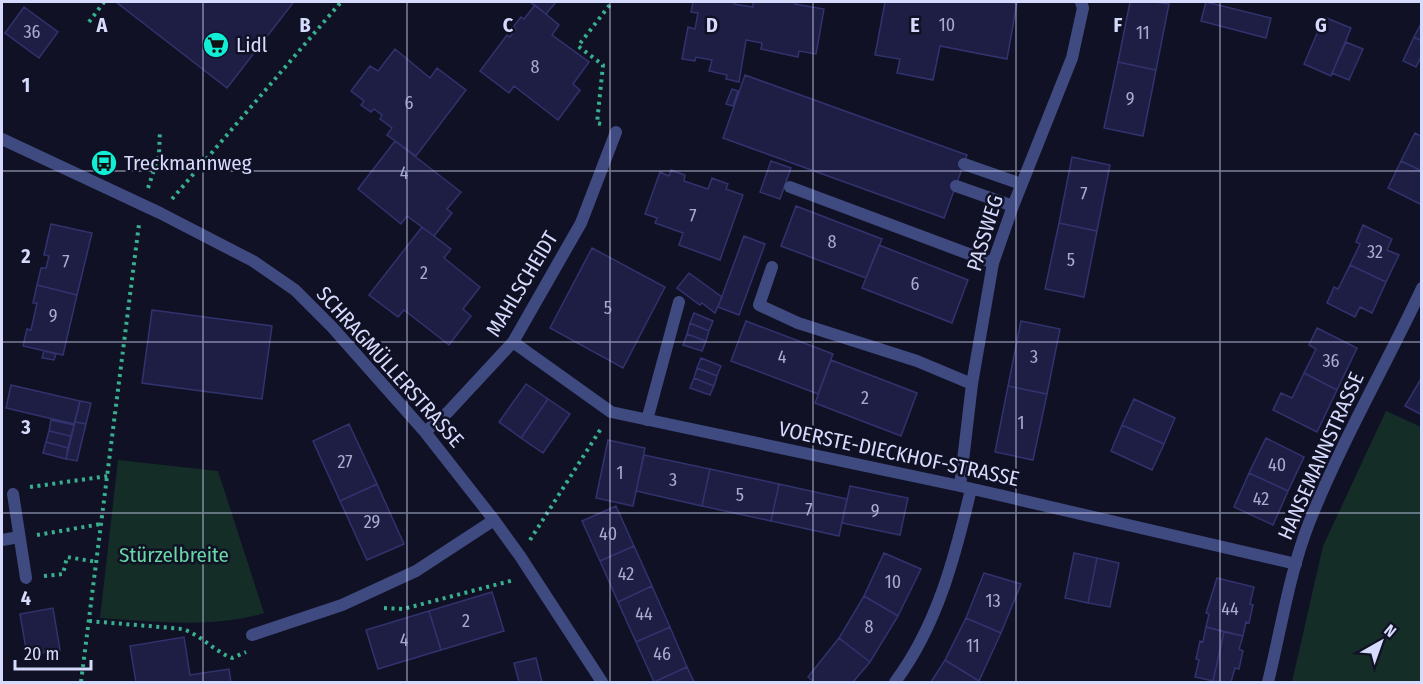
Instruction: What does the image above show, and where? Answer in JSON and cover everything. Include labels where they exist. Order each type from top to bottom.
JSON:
[{"type":"street","name":"PASSWEG","points":[[895,682],[915,653],[941,598],[966,488],[972,384],[993,263],[1021,184],[1072,58],[1083,8],[1081,2]]},
{"type":"street","name":"MAHLSCHEIDT","points":[[425,432],[448,412],[513,342],[581,223],[616,132]]},
{"type":"street","name":"SCHRAGMÜLLERSTRASSE","points":[[2,139],[160,213],[253,261],[295,290],[332,327],[425,432],[495,520],[602,682]]},
{"type":"street","points":[[964,164],[1021,184]]},
{"type":"street","points":[[956,186],[1013,206]]},
{"type":"street","points":[[790,187],[993,263]]},
{"type":"street","points":[[772,267],[759,305],[798,323],[917,361],[972,384]]},
{"type":"street","name":"HANSEMANNSTRASSE","points":[[1268,682],[1296,564],[1309,524],[1353,426],[1422,288]]},
{"type":"street","points":[[647,420],[679,302]]},
{"type":"street","name":"VOERSTE-DIECKHOF-STRASSE","points":[[513,342],[611,412],[966,488],[1296,564]]},
{"type":"street","points":[[13,494],[26,578]]},
{"type":"street","points":[[252,634],[342,605],[416,572],[495,520]]},
{"type":"street","points":[[2,540],[19,537]]},
{"type":"path","points":[[89,22],[104,2]]},
{"type":"path","points":[[160,213],[341,2]]},
{"type":"path","points":[[612,2],[578,46],[603,65],[597,123],[616,132]]},
{"type":"path","points":[[81,682],[142,205],[159,155],[160,130]]},
{"type":"path","points":[[520,556],[611,412]]},
{"type":"path","points":[[13,494],[18,489],[108,476]]},
{"type":"path","points":[[19,537],[101,524]]},
{"type":"path","points":[[26,578],[63,574],[66,557],[97,562]]},
{"type":"path","points":[[383,608],[403,609],[533,575]]},
{"type":"path","points":[[89,621],[183,628],[195,633],[220,653],[232,657],[250,650],[252,634]]},
{"type":"green space","points":[[1386,411],[1421,427],[1421,682],[1292,682],[1323,546]]},
{"type":"green space","name":"Stürzelbreite","points":[[118,460],[218,471],[264,613],[224,621],[203,622],[100,618]]},
{"type":"building","name":"Lidl","points":[[116,2],[290,2],[293,3],[227,88]]},
{"type":"building","points":[[530,2],[556,2],[546,14]]},
{"type":"building","points":[[693,2],[734,2],[734,4],[753,7],[753,2],[795,2],[795,4],[824,9],[816,54],[799,51],[798,57],[761,49],[762,43],[746,40],[739,82],[726,79],[727,75],[709,71],[712,60],[696,57],[695,61],[682,59],[688,27],[695,29],[698,13],[691,12]]},
{"type":"building","points":[[885,2],[1017,3],[1007,59],[940,46],[933,80],[897,73],[900,59],[875,55]]},
{"type":"building","points":[[1130,2],[1169,4],[1156,70],[1118,62]]},
{"type":"building","points":[[1206,2],[1271,18],[1266,38],[1201,21]]},
{"type":"building","points":[[535,5],[559,25],[552,35],[589,62],[573,84],[580,90],[558,120],[514,86],[509,93],[480,71],[507,35],[510,37],[516,29],[513,27],[521,17],[524,19]]},
{"type":"building","points":[[24,7],[58,32],[39,58],[5,33]]},
{"type":"building","points":[[1324,17],[1351,28],[1331,76],[1304,64]]},
{"type":"building","points":[[1422,22],[1422,41],[1414,37]]},
{"type":"building","points":[[1414,37],[1422,41],[1422,55],[1416,67],[1403,61]]},
{"type":"building","points":[[1346,42],[1363,49],[1349,80],[1332,73]]},
{"type":"building","points":[[395,49],[430,78],[437,68],[466,90],[416,156],[387,135],[392,128],[380,119],[382,115],[374,109],[371,112],[361,105],[364,101],[351,91],[370,66],[378,71]]},
{"type":"building","points":[[1118,62],[1156,70],[1143,136],[1104,128]]},
{"type":"building","points":[[745,75],[967,155],[944,218],[723,138]]},
{"type":"building","points":[[732,89],[738,91],[733,106],[726,104]]},
{"type":"building","points":[[1415,133],[1422,137],[1422,171],[1401,161]]},
{"type":"building","points":[[395,141],[461,192],[447,209],[452,213],[434,236],[407,216],[401,224],[358,189]]},
{"type":"building","points":[[1072,157],[1110,165],[1097,231],[1059,223]]},
{"type":"building","points":[[771,161],[791,168],[780,199],[760,192]]},
{"type":"building","points":[[1401,161],[1422,171],[1422,205],[1388,188]]},
{"type":"building","points":[[671,170],[685,175],[684,181],[708,189],[712,178],[728,184],[726,189],[743,195],[720,260],[679,245],[683,233],[655,223],[657,218],[645,214],[660,172],[669,176]]},
{"type":"building","points":[[796,206],[882,239],[866,278],[781,246]]},
{"type":"building","points":[[1059,223],[1097,231],[1084,297],[1045,289]]},
{"type":"building","points":[[51,224],[92,233],[77,295],[37,285],[41,268],[46,268],[49,256],[44,255]]},
{"type":"building","points":[[1363,225],[1392,239],[1387,250],[1399,255],[1386,282],[1350,265],[1360,244],[1356,242]]},
{"type":"building","points":[[422,227],[451,249],[444,258],[480,287],[463,309],[471,316],[449,345],[404,310],[398,317],[369,295]]},
{"type":"building","points":[[744,236],[765,244],[739,315],[718,307]]},
{"type":"building","points":[[879,245],[968,280],[952,323],[862,288]]},
{"type":"building","points":[[592,248],[665,287],[623,368],[550,328]]},
{"type":"building","points":[[1350,265],[1386,282],[1372,313],[1360,307],[1355,317],[1327,303],[1334,287],[1338,289]]},
{"type":"building","points":[[689,273],[722,297],[715,313],[677,288]]},
{"type":"building","points":[[37,285],[77,295],[63,355],[23,346],[27,329],[31,330],[37,303],[33,303]]},
{"type":"building","points":[[152,310],[272,326],[262,399],[142,383]]},
{"type":"building","points":[[694,313],[713,321],[709,331],[690,323]]},
{"type":"building","points":[[746,321],[833,354],[818,394],[731,361]]},
{"type":"building","points":[[1021,321],[1060,329],[1047,394],[1008,386]]},
{"type":"building","points":[[690,323],[709,331],[706,341],[687,334]]},
{"type":"building","points":[[1317,328],[1357,348],[1337,390],[1304,373],[1316,349],[1309,345]]},
{"type":"building","points":[[687,334],[706,341],[702,351],[683,345]]},
{"type":"building","points":[[44,351],[56,354],[54,360],[42,358]]},
{"type":"building","points":[[701,358],[721,366],[717,376],[697,368]]},
{"type":"building","points":[[831,360],[917,393],[901,436],[815,403]]},
{"type":"building","points":[[697,368],[717,376],[714,386],[694,378]]},
{"type":"building","points":[[1304,373],[1337,390],[1317,432],[1273,410],[1281,393],[1292,398]]},
{"type":"building","points":[[1422,377],[1422,415],[1405,406]]},
{"type":"building","points":[[694,378],[714,386],[710,395],[690,388]]},
{"type":"building","points":[[526,384],[548,399],[521,438],[499,422]]},
{"type":"building","points":[[11,385],[80,401],[74,424],[6,408]]},
{"type":"building","points":[[1008,386],[1047,394],[1033,460],[995,452]]},
{"type":"building","points":[[548,399],[570,414],[543,453],[521,438]]},
{"type":"building","points":[[1134,399],[1175,418],[1164,444],[1122,425]]},
{"type":"building","points":[[80,401],[91,403],[86,424],[75,422]]},
{"type":"building","points":[[51,420],[74,425],[71,436],[49,431]]},
{"type":"building","points":[[75,422],[86,424],[77,461],[66,459]]},
{"type":"building","points":[[349,424],[377,484],[340,501],[313,441]]},
{"type":"building","points":[[1122,425],[1164,444],[1152,470],[1111,451]]},
{"type":"building","points":[[49,431],[71,436],[68,448],[46,442]]},
{"type":"building","points":[[1266,438],[1304,457],[1288,491],[1249,473]]},
{"type":"building","points":[[608,440],[645,448],[633,506],[596,498]]},
{"type":"building","points":[[46,442],[68,448],[66,459],[43,453]]},
{"type":"building","points":[[644,455],[710,469],[702,506],[636,491]]},
{"type":"building","points":[[710,469],[779,484],[771,521],[702,506]]},
{"type":"building","points":[[1249,473],[1288,491],[1273,525],[1234,507]]},
{"type":"building","points":[[377,484],[404,544],[367,560],[340,501]]},
{"type":"building","points":[[779,484],[847,499],[839,536],[771,521]]},
{"type":"building","points":[[850,486],[908,498],[900,535],[842,523]]},
{"type":"building","points":[[616,506],[634,546],[600,561],[582,521]]},
{"type":"building","points":[[634,546],[652,586],[618,602],[600,561]]},
{"type":"building","points":[[884,553],[921,569],[898,616],[864,596]]},
{"type":"building","points":[[1074,553],[1097,558],[1088,603],[1065,598]]},
{"type":"building","points":[[1097,558],[1119,563],[1110,607],[1088,603]]},
{"type":"building","points":[[984,573],[1021,584],[1001,633],[966,618]]},
{"type":"building","points":[[1217,578],[1254,587],[1249,623],[1246,622],[1243,636],[1206,627],[1209,614],[1206,613]]},
{"type":"building","points":[[652,586],[670,627],[636,642],[618,602]]},
{"type":"building","points":[[492,592],[504,631],[441,650],[429,611]]},
{"type":"building","points":[[864,596],[898,616],[870,662],[839,638]]},
{"type":"building","points":[[53,608],[60,650],[27,655],[20,614]]},
{"type":"building","points":[[429,611],[441,650],[378,669],[366,630]]},
{"type":"building","points":[[966,618],[1001,633],[979,681],[945,660]]},
{"type":"building","points":[[670,627],[687,667],[654,682],[636,642]]},
{"type":"building","points":[[1206,627],[1224,632],[1213,681],[1195,677],[1199,660],[1196,659]]},
{"type":"building","points":[[1224,632],[1243,636],[1239,649],[1243,651],[1239,669],[1235,668],[1231,682],[1213,681]]},
{"type":"building","points":[[184,637],[190,675],[229,669],[231,682],[136,682],[130,646]]},
{"type":"building","points":[[839,638],[870,662],[853,682],[814,682],[808,677]]},
{"type":"building","points":[[536,658],[542,682],[519,682],[514,663]]},
{"type":"building","points":[[945,660],[979,681],[931,682]]},
{"type":"building","points":[[687,667],[694,682],[654,682]]},
{"type":"place","name":"Lidl","points":[[216,45]]},
{"type":"place","name":"Treckmannweg","points":[[104,163]]}]
